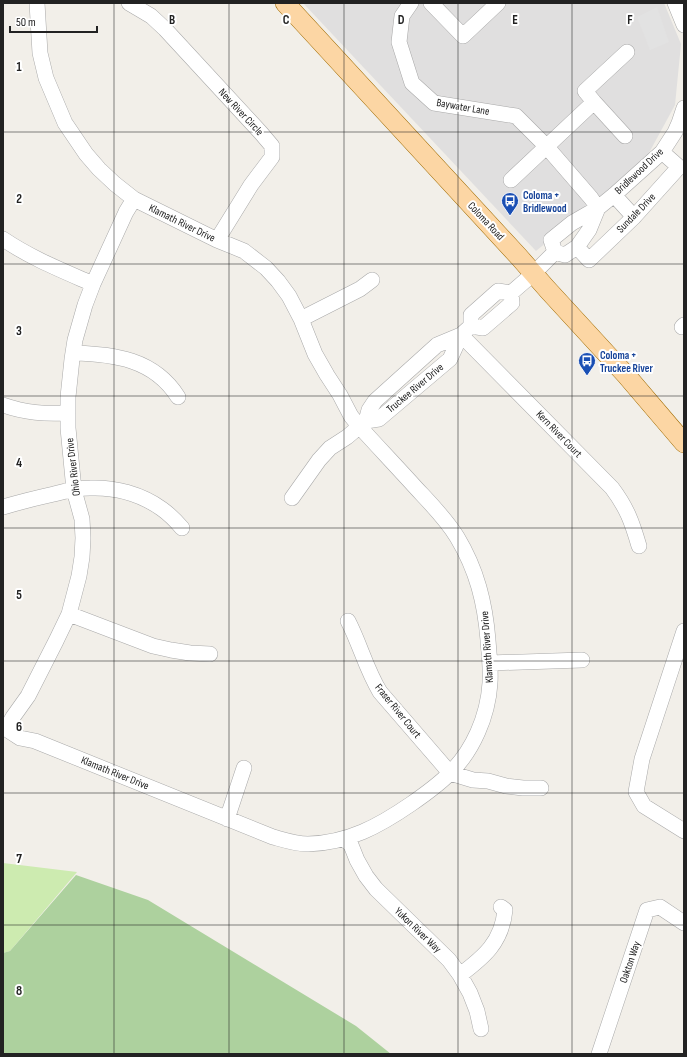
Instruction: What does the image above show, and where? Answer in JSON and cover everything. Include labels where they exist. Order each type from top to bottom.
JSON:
[{"type":"main road","name":"Coloma Road","points":[[285,3],[626,375],[684,443]]},
{"type":"street","name":"Klamath River Drive","points":[[5,728],[20,738],[35,741],[273,837],[290,842],[307,844],[325,843],[360,834],[392,818],[436,786],[450,773],[463,757],[473,741],[483,718],[488,701],[490,682],[490,663],[486,619],[482,597],[476,576],[464,549],[444,518],[363,424],[351,416],[315,354],[289,296],[266,268],[244,251],[134,199],[114,184],[86,154],[65,123],[46,78],[40,53],[37,3]]},
{"type":"street","name":"New River Circle","points":[[129,3],[151,16],[165,29],[272,146],[272,158],[251,185],[218,240]]},
{"type":"street","name":"Baywater Lane","points":[[412,3],[402,16],[399,42],[412,83],[434,104],[516,116],[546,146],[598,208]]},
{"type":"street","points":[[431,3],[462,36],[498,3]]},
{"type":"street","points":[[675,3],[684,25]]},
{"type":"street","points":[[625,136],[585,91],[627,52]]},
{"type":"street","points":[[511,180],[594,102]]},
{"type":"street","name":"Bridlewood Drive","points":[[555,252],[551,240],[572,223],[598,208],[614,195],[680,134],[679,123],[684,108]]},
{"type":"street","name":"Sundale Drive","points":[[577,247],[589,260],[634,217],[678,167],[662,152]]},
{"type":"street","points":[[614,195],[634,217]]},
{"type":"street","name":"Ohio River Drive","points":[[5,728],[28,696],[69,614],[79,576],[82,551],[82,519],[74,490],[69,446],[68,413],[68,397],[73,353],[75,340],[85,305],[93,284],[126,212],[134,199]]},
{"type":"street","name":"Bridlewood Drive","points":[[577,247],[589,230],[598,208]]},
{"type":"street","points":[[3,239],[39,261],[93,284]]},
{"type":"street","points":[[466,331],[483,328],[512,303],[510,293],[533,274],[555,252],[565,255],[577,247]]},
{"type":"street","points":[[300,319],[360,289],[372,280]]},
{"type":"street","name":"Truckee River Drive","points":[[292,498],[319,460],[330,448],[363,424],[379,419],[450,359],[466,331]]},
{"type":"street","name":"Kern River Court","points":[[466,331],[612,488],[627,510],[634,527],[639,546]]},
{"type":"street","points":[[73,353],[91,353],[110,356],[145,366],[164,379],[178,397]]},
{"type":"street","points":[[3,405],[30,412],[47,414],[68,413]]},
{"type":"street","points":[[3,507],[21,501],[74,490],[108,488],[137,495],[161,508],[182,528]]},
{"type":"street","points":[[69,614],[153,646],[190,653],[210,654]]},
{"type":"street","name":"Fraser River Court","points":[[348,621],[372,678],[380,692],[450,773]]},
{"type":"street","points":[[684,631],[642,759],[636,792],[644,806],[684,831]]},
{"type":"street","points":[[490,663],[582,660]]},
{"type":"street","points":[[227,819],[244,768]]},
{"type":"street","points":[[450,773],[473,780],[488,781],[506,786],[541,788]]},
{"type":"street","name":"Yukon River Way","points":[[344,839],[351,845],[366,876],[376,889],[449,960],[460,975],[477,1010],[481,1029]]},
{"type":"street","points":[[460,975],[483,957],[495,942],[504,919],[505,910],[501,907]]},
{"type":"street","name":"Oakton Way","points":[[599,1054],[647,910],[660,907],[684,922]]},
{"type":"shaded area","points":[[303,3],[664,3],[681,44],[675,105],[644,162],[536,251]]},
{"type":"shaded area","points":[[657,7],[669,42],[650,50],[637,17]]},
{"type":"green space","points":[[3,863],[77,872],[10,951],[3,953]]},
{"type":"green space","points":[[76,875],[148,900],[356,1026],[391,1054],[3,1054],[3,953],[10,951]]},
{"type":"place","name":"Coloma + Bridlewood","points":[[510,216]]},
{"type":"place","name":"Coloma + Truckee River","points":[[587,376]]}]
